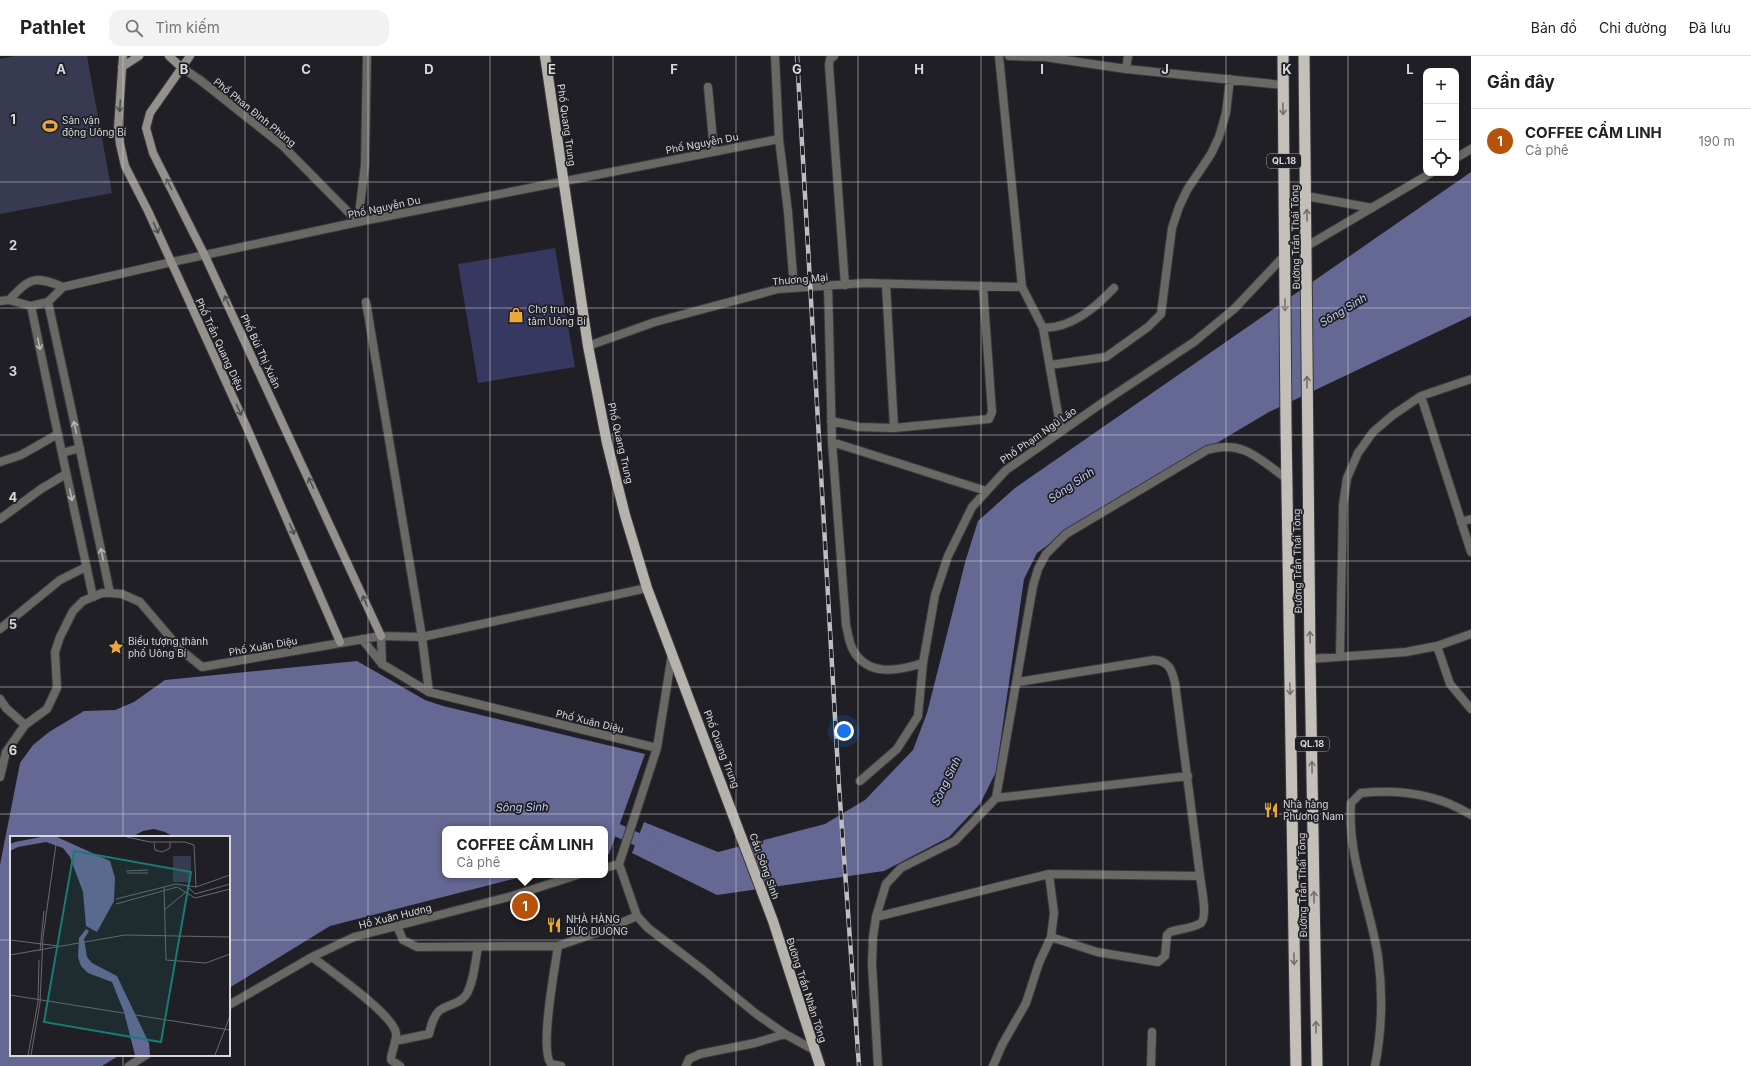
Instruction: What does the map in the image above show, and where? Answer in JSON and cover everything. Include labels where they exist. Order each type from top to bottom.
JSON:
[{"type":"highway","name":"Đường Trần Thái Tông","points":[[1283,56],[1286,426],[1296,1066]]},
{"type":"highway","name":"Đường Trần Thái Tông","points":[[1304,56],[1310,658],[1317,1066]]},
{"type":"main road","name":"Phố Trần Quang Diệu","points":[[123,56],[118,128],[125,166],[172,262],[247,428],[340,642]]},
{"type":"main road","points":[[122,67],[139,56]]},
{"type":"main road","name":"Phố Phan Đình Phùng","points":[[169,56],[181,67]]},
{"type":"main road","name":"Phố Bùi Thị Xuân","points":[[190,56],[150,113],[146,128],[153,153],[205,256],[381,636]]},
{"type":"main road","name":"Phố Quang Trung","points":[[545,56],[588,346],[607,443],[625,515],[647,588],[735,819]]},
{"type":"main road","name":"Cầu Sông Sinh","points":[[735,819],[773,921]]},
{"type":"main road","name":"Đường Trần Nhân Tông","points":[[773,921],[820,1066]]},
{"type":"street","points":[[358,222],[365,164],[368,56]]},
{"type":"street","points":[[775,56],[779,139],[788,212],[794,288]]},
{"type":"street","points":[[834,56],[830,59],[829,65],[845,285]]},
{"type":"street","points":[[999,56],[1022,287],[1043,328],[1061,431]]},
{"type":"street","points":[[1009,56],[1045,57],[1126,69],[1283,85]]},
{"type":"street","points":[[1126,69],[1128,56]]},
{"type":"street","name":"Phố Phan Đình Phùng","points":[[181,67],[200,80],[282,145],[358,222]]},
{"type":"street","points":[[1050,365],[1106,357],[1148,327],[1161,314],[1172,228],[1178,207],[1187,190],[1211,154],[1219,138],[1226,113],[1230,79]]},
{"type":"street","points":[[708,87],[714,151]]},
{"type":"street","name":"Phố Nguyễn Du","points":[[63,287],[358,222],[779,139]]},
{"type":"street","points":[[1459,156],[1471,149]]},
{"type":"street","points":[[1307,250],[1372,208],[1426,176]]},
{"type":"street","points":[[1306,196],[1372,208]]},
{"type":"street","name":"Phố Phạm Ngũ Lão","points":[[860,782],[897,749],[918,716],[923,663],[935,595],[948,556],[972,507],[1006,470],[1061,431],[1194,342],[1234,309],[1285,255]]},
{"type":"street","points":[[0,301],[9,300],[31,306],[48,302],[63,287],[44,280],[25,283],[9,300]]},
{"type":"street","points":[[886,284],[894,428]]},
{"type":"street","name":"Thương Mại","points":[[588,346],[655,322],[778,289],[886,284],[1022,287]]},
{"type":"street","points":[[828,286],[832,442],[846,626],[852,649],[864,664],[882,671],[900,670],[923,663]]},
{"type":"street","points":[[832,421],[859,427],[894,428],[986,420],[991,416],[984,287]]},
{"type":"street","points":[[1043,328],[1055,328],[1066,325],[1102,300],[1114,288]]},
{"type":"street","points":[[0,777],[6,752],[25,725],[47,709],[57,688],[55,652],[60,637],[73,611],[83,601],[102,593],[110,592],[48,302]]},
{"type":"street","points":[[366,302],[422,638],[429,692]]},
{"type":"street","points":[[31,306],[93,597]]},
{"type":"street","points":[[1340,656],[1342,505],[1347,478],[1358,453],[1374,432],[1393,415],[1421,396],[1471,380]]},
{"type":"street","points":[[1421,396],[1471,552]]},
{"type":"street","points":[[0,462],[21,455],[58,434]]},
{"type":"street","points":[[832,442],[986,491]]},
{"type":"street","points":[[878,1066],[872,964],[873,937],[876,916],[886,884],[901,868],[955,841],[996,798],[1018,682],[1033,586],[1038,570],[1046,554],[1066,534],[1207,450],[1220,446],[1232,446],[1244,449],[1287,479]]},
{"type":"street","points":[[62,454],[80,448]]},
{"type":"street","points":[[0,519],[41,489],[66,474]]},
{"type":"street","points":[[1461,522],[1471,519]]},
{"type":"street","points":[[0,629],[60,580],[86,567]]},
{"type":"street","points":[[362,639],[381,636],[422,638],[647,588]]},
{"type":"street","name":"Phố Xuân Diệu","points":[[110,592],[122,594],[140,602],[181,650],[202,667],[362,639],[382,664],[429,692],[657,748]]},
{"type":"street","points":[[1310,658],[1406,652],[1437,646],[1471,634]]},
{"type":"street","name":"Phố Bùi Thị Xuân","points":[[381,636],[382,664]]},
{"type":"street","points":[[1437,646],[1450,684],[1471,709]]},
{"type":"street","points":[[672,651],[657,748],[620,864],[637,916],[754,1014],[785,1034],[814,1050],[816,1066]]},
{"type":"street","points":[[1018,682],[1154,660],[1163,661],[1169,665],[1175,683],[1188,776],[1205,914],[1200,924],[1170,932],[1167,935],[1164,956],[1158,962],[1097,952],[1051,937]]},
{"type":"street","points":[[0,699],[6,708],[25,725]]},
{"type":"street","points":[[996,798],[1188,776]]},
{"type":"street","points":[[1375,1066],[1380,1039],[1381,987],[1378,956],[1351,832],[1351,803],[1361,793],[1385,791],[1417,794],[1439,801],[1471,815]]},
{"type":"street","points":[[608,867],[620,864]]},
{"type":"street","points":[[876,916],[1049,874],[1200,876]]},
{"type":"street","points":[[993,1066],[1002,1045],[1026,1003],[1039,962],[1051,937],[1054,913],[1049,874]]},
{"type":"street","name":"Hồ Xuân Hương","points":[[230,1004],[312,957],[354,937],[512,896],[568,878]]},
{"type":"street","points":[[397,926],[403,940],[417,947],[558,946],[607,929],[637,916]]},
{"type":"street","points":[[558,946],[548,1017],[547,1052],[551,1064],[562,1066]]},
{"type":"street","points":[[395,1041],[429,1034],[433,1020],[440,1011],[457,1004],[466,995],[472,978],[478,947]]},
{"type":"street","points":[[312,957],[368,1000],[392,1026],[396,1032],[395,1041],[391,1052],[391,1060],[400,1066]]},
{"type":"street","points":[[1150,1066],[1152,1032]]},
{"type":"street","points":[[686,1066],[689,1059],[700,1054],[755,1043],[785,1034]]},
{"type":"street","points":[[129,1066],[144,1056]]},
{"type":"shaded area","name":"Sân vận động Uông Bí","points":[[15,56],[87,56],[112,193],[0,214],[0,59]]},
{"type":"water","points":[[1471,172],[1471,316],[1269,412],[1060,536],[1037,553],[1024,579],[996,772],[980,804],[949,837],[884,871],[717,895],[632,853],[644,822],[718,852],[825,824],[865,800],[913,750],[927,713],[966,559],[978,521],[1015,488]]},
{"type":"water","points":[[357,661],[425,700],[443,706],[645,754],[609,854],[608,826],[442,826],[442,878],[517,878],[330,926],[230,987],[230,836],[172,836],[154,829],[143,831],[134,836],[10,836],[10,1056],[118,1056],[102,1066],[0,1066],[0,865],[20,763],[33,745],[49,732],[84,711],[115,710],[134,702],[165,680]]},
{"type":"building","name":"Chợ trung tâm Uông Bí","points":[[555,248],[575,367],[478,383],[458,264]]},
{"type":"waterway","name":"Sông Sinh","points":[[617,830],[654,847]]},
{"type":"railway","points":[[797,56],[839,787],[859,1066]]},
{"type":"place","name":"Sân vận động Uông Bí","points":[[50,126]]},
{"type":"place","name":"Chợ trung tâm Uông Bí","points":[[516,315]]},
{"type":"place","name":"Biểu tượng thành phố Uông Bí","points":[[116,647]]},
{"type":"place","name":"Nhà hàng Phương Nam","points":[[1271,810]]},
{"type":"place","name":"COFFEE CẨM LINH","points":[[525,906]]},
{"type":"place","name":"NHÀ HÀNG ĐỨC DUONG","points":[[554,925]]}]
